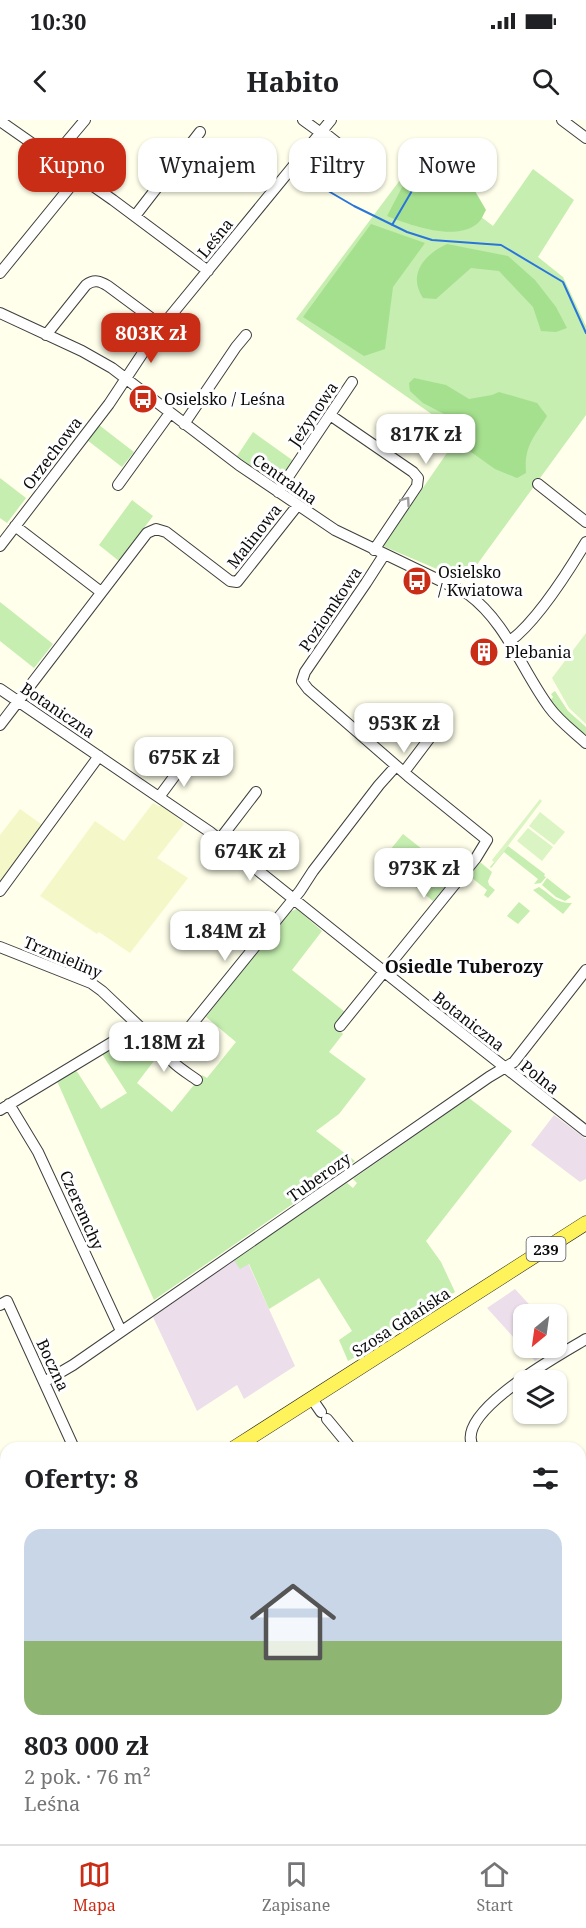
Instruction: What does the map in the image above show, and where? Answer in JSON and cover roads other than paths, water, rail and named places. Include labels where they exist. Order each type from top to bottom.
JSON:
[{"type":"main road","name":"Szosa Gdańska","points":[[244,1442],[586,1223]]},
{"type":"street","points":[[70,138],[86,120]]},
{"type":"street","points":[[303,120],[330,138]]},
{"type":"street","name":"Leśna","points":[[125,377],[162,326],[332,120]]},
{"type":"street","points":[[562,120],[586,138]]},
{"type":"street","points":[[2,126],[21,138]]},
{"type":"street","points":[[135,216],[200,132]]},
{"type":"street","points":[[0,273],[66,192]]},
{"type":"street","points":[[101,192],[208,271]]},
{"type":"street","points":[[46,334],[86,285],[93,281],[102,282],[162,326]]},
{"type":"street","name":"Centralna","points":[[0,313],[104,362],[184,424],[297,506],[345,537],[468,594],[492,616],[510,640],[547,705],[557,717],[586,742]]},
{"type":"street","points":[[184,424],[246,335]]},
{"type":"street","name":"Orzechowa","points":[[0,546],[109,404],[125,377]]},
{"type":"street","name":"Jeżynowa","points":[[278,492],[352,382]]},
{"type":"street","points":[[118,485],[170,413]]},
{"type":"street","points":[[330,415],[413,472],[418,478],[417,486],[379,552]]},
{"type":"street","points":[[538,484],[586,522]]},
{"type":"street","name":"Malinowa","points":[[0,725],[144,536],[152,530],[165,532],[230,581],[237,582],[297,506]]},
{"type":"street","points":[[15,526],[101,592]]},
{"type":"street","points":[[510,640],[520,633],[546,601],[586,542]]},
{"type":"street","name":"Poziomkowa","points":[[379,552],[366,584],[305,672],[302,681],[400,769]]},
{"type":"street","name":"Botaniczna","points":[[0,689],[220,839],[505,1068]]},
{"type":"street","points":[[169,1045],[180,1040],[203,1012],[379,785],[400,769],[447,719]]},
{"type":"street","points":[[0,891],[99,756]]},
{"type":"street","points":[[159,797],[185,762]]},
{"type":"street","points":[[340,1026],[476,858],[487,840],[400,769]]},
{"type":"street","points":[[220,839],[256,792]]},
{"type":"street","name":"Trzmieliny","points":[[0,947],[91,982],[158,1044],[169,1045],[166,1052],[170,1059],[196,1080]]},
{"type":"street","name":"Tuberozy","points":[[44,1382],[73,1365],[514,1062],[586,970]]},
{"type":"street","points":[[4,1107],[139,1026]]},
{"type":"street","name":"Polna","points":[[505,1068],[586,1131]]},
{"type":"street","name":"Czeremchy","points":[[4,1107],[38,1152],[121,1331]]},
{"type":"street","name":"Boczna","points":[[0,1305],[7,1301],[71,1442]]},
{"type":"street","points":[[472,1442],[471,1430],[478,1417],[521,1378],[586,1339]]},
{"type":"street","points":[[312,1399],[346,1442]]},
{"type":"waterway","points":[[330,192],[407,232],[432,240],[501,245],[563,282],[586,333]]},
{"type":"waterway","points":[[392,225],[411,192]]},
{"type":"place","name":"Osielsko / Leśna","points":[[143,399]]},
{"type":"place","name":"Osielsko / Kwiatowa","points":[[417,581]]},
{"type":"place","name":"Plebania","points":[[484,652]]},
{"type":"district","name":"Osiedle Tuberozy","points":[[464,966]]}]
